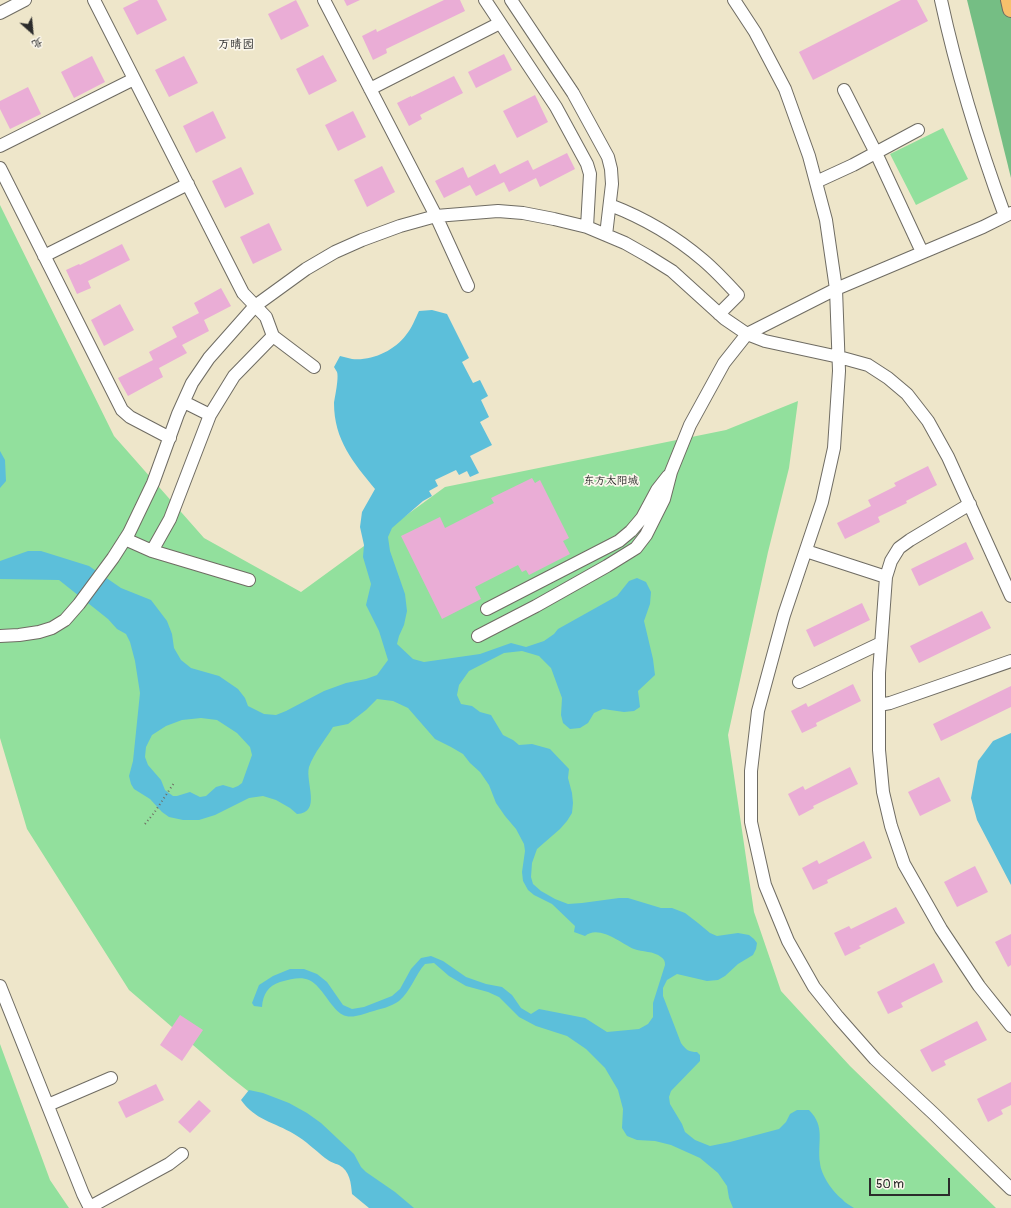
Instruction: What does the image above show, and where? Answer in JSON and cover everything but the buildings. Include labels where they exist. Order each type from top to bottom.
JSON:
[{"type":"main road","points":[[1009,0],[1011,9]]},
{"type":"street","points":[[0,13],[25,0]]},
{"type":"street","points":[[94,0],[243,293],[266,317],[273,336],[314,367]]},
{"type":"street","points":[[324,0],[436,216],[468,286]]},
{"type":"street","points":[[485,0],[556,107],[587,164],[590,174],[587,227]]},
{"type":"street","points":[[511,0],[573,93],[608,158],[611,169],[612,184],[606,235]]},
{"type":"street","points":[[734,0],[755,32],[785,89],[809,156],[826,220],[836,289],[839,357],[834,448],[822,502],[784,615],[758,711],[751,771],[751,822],[765,885],[788,941],[814,987],[875,1059],[1011,1189]]},
{"type":"street","points":[[478,636],[536,606],[636,548],[646,535],[664,499],[671,472],[690,425],[724,363],[746,334],[836,289],[1008,215],[970,115],[949,41],[940,0]]},
{"type":"street","points":[[370,89],[500,23]]},
{"type":"street","points":[[0,146],[134,79]]},
{"type":"street","points":[[844,90],[876,153],[922,252]]},
{"type":"street","points":[[816,182],[876,153],[918,130]]},
{"type":"street","points":[[0,168],[122,410],[130,417],[170,438]]},
{"type":"street","points":[[44,256],[188,184]]},
{"type":"street","points":[[610,205],[626,211],[654,226],[678,241],[703,260],[738,295],[719,314]]},
{"type":"street","points":[[0,636],[39,632],[52,628],[65,620],[80,604],[125,539],[153,483],[192,384],[209,358],[254,306],[306,269],[336,252],[362,240],[400,226],[436,216],[498,211],[523,213],[554,219],[587,227],[606,235],[637,250],[672,271],[719,314],[746,334],[765,341],[839,357],[868,365],[888,378],[907,394],[928,421],[935,433],[970,504],[1011,596]]},
{"type":"street","points":[[152,551],[170,520],[210,415],[234,376],[273,336]]},
{"type":"street","points":[[184,402],[210,415]]},
{"type":"street","points":[[487,609],[619,541],[631,531],[642,518],[657,490],[671,472]]},
{"type":"street","points":[[970,504],[910,540],[899,548],[891,561],[886,576],[879,673],[879,750],[883,792],[891,826],[904,864],[941,929],[979,986],[1011,1026]]},
{"type":"street","points":[[125,539],[152,551],[249,580]]},
{"type":"street","points":[[806,551],[886,576]]},
{"type":"street","points":[[799,682],[881,644]]},
{"type":"street","points":[[879,705],[890,703],[1011,661]]},
{"type":"street","points":[[0,986],[83,1194],[90,1208],[169,1164],[182,1154]]},
{"type":"street","points":[[48,1105],[111,1078]]},
{"type":"path","points":[[145,824],[174,783]]},
{"type":"green space","points":[[967,0],[1011,0],[1011,178]]},
{"type":"green space","points":[[943,128],[968,179],[916,205],[890,154]]},
{"type":"green space","points":[[0,205],[114,436],[204,538],[301,592],[445,487],[726,430],[798,401],[789,468],[768,552],[728,735],[754,912],[781,991],[850,1066],[996,1208],[396,1208],[229,1076],[129,990],[27,829],[0,738]]},
{"type":"green space","points":[[0,1044],[50,1180],[69,1208],[0,1208]]},
{"type":"water","points":[[432,310],[447,314],[469,358],[462,362],[473,383],[480,380],[488,396],[481,400],[489,417],[480,422],[492,445],[470,456],[479,473],[470,477],[467,471],[459,475],[456,470],[435,480],[438,486],[429,491],[432,496],[423,501],[392,528],[388,537],[390,551],[405,594],[407,611],[397,644],[413,659],[424,662],[480,654],[511,643],[526,647],[544,641],[558,629],[617,596],[629,581],[637,578],[646,582],[651,592],[650,604],[644,621],[653,659],[655,675],[638,691],[640,707],[634,711],[624,712],[603,709],[594,713],[588,723],[580,728],[570,729],[563,723],[561,715],[562,698],[551,668],[539,656],[522,651],[504,653],[469,671],[459,685],[457,695],[461,704],[472,706],[480,712],[491,715],[503,735],[519,745],[532,744],[550,749],[569,769],[568,778],[573,803],[572,813],[560,829],[537,849],[532,863],[531,877],[533,884],[541,891],[568,904],[628,898],[661,908],[672,908],[685,913],[710,933],[717,936],[738,933],[749,935],[757,943],[753,955],[738,964],[725,976],[718,980],[707,981],[677,974],[667,980],[663,988],[663,996],[681,1043],[688,1050],[697,1052],[700,1055],[700,1061],[671,1091],[669,1097],[670,1104],[685,1132],[695,1140],[710,1146],[779,1129],[786,1122],[790,1114],[797,1110],[809,1110],[814,1116],[819,1129],[819,1155],[822,1173],[834,1192],[854,1208],[733,1208],[729,1198],[727,1186],[718,1173],[700,1158],[671,1145],[655,1141],[637,1140],[627,1136],[622,1128],[623,1109],[618,1090],[605,1068],[586,1049],[567,1036],[536,1026],[519,1017],[499,997],[488,992],[466,986],[449,976],[434,963],[425,964],[418,973],[407,993],[399,1001],[389,1006],[358,1016],[342,1015],[316,985],[311,981],[299,978],[290,979],[272,986],[265,994],[262,1007],[254,1006],[252,1003],[259,985],[273,976],[290,969],[304,969],[317,974],[327,982],[343,1005],[352,1009],[364,1007],[392,996],[400,989],[411,969],[421,958],[431,956],[443,961],[466,977],[486,984],[502,987],[512,995],[521,1008],[531,1014],[539,1009],[585,1018],[607,1032],[639,1029],[648,1024],[653,1017],[653,1003],[665,961],[658,955],[634,949],[610,936],[597,932],[585,936],[574,932],[575,926],[552,904],[534,895],[528,890],[523,881],[522,872],[525,851],[524,844],[516,829],[496,803],[489,785],[480,772],[463,754],[435,739],[408,708],[393,701],[377,699],[348,724],[333,727],[309,767],[308,773],[311,803],[305,812],[297,814],[276,800],[263,796],[249,798],[215,815],[199,820],[183,820],[169,817],[150,799],[134,789],[129,776],[133,761],[140,693],[135,661],[130,642],[126,634],[117,629],[108,619],[59,580],[0,579],[0,561],[28,551],[41,551],[89,566],[121,588],[151,600],[167,621],[172,634],[174,648],[181,660],[191,668],[219,676],[238,689],[245,698],[248,706],[264,714],[276,715],[324,691],[346,683],[377,675],[388,660],[379,631],[366,605],[371,584],[363,557],[364,545],[360,527],[362,512],[375,489],[352,460],[337,428],[334,403],[337,372],[334,367],[340,356],[360,359],[375,357],[389,350],[401,341],[408,332],[419,311]],"holes":[[[201,718],[217,720],[237,733],[250,747],[252,755],[242,783],[233,788],[223,785],[216,787],[206,796],[200,797],[190,792],[173,796],[165,790],[161,780],[148,765],[145,757],[146,747],[152,735],[166,726],[182,720]]]},
{"type":"water","points":[[0,451],[5,460],[6,481],[0,488]]},
{"type":"water","points":[[1011,733],[1011,885],[977,820],[971,798],[978,761],[993,741]]},
{"type":"water","points":[[249,1090],[263,1093],[289,1103],[321,1123],[354,1154],[361,1167],[366,1172],[395,1192],[414,1208],[369,1208],[352,1194],[348,1174],[343,1168],[327,1159],[287,1130],[265,1120],[246,1107],[241,1100]]},
{"type":"district","name":"万晴园","points":[[236,45]]},
{"type":"district","name":"东方太阳城","points":[[611,481]]}]
